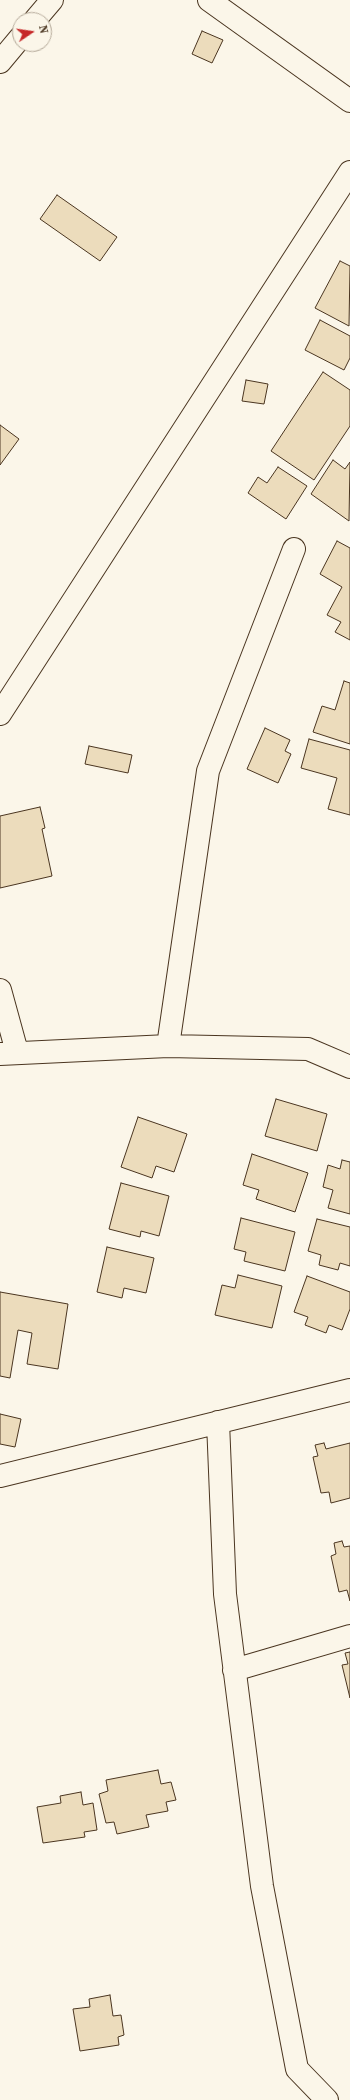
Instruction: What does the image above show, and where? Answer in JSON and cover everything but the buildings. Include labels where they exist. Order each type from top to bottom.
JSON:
[{"type":"street","points":[[42,12],[52,0]]},
{"type":"street","points":[[210,0],[350,101]]},
{"type":"street","points":[[0,62],[12,48]]},
{"type":"street","points":[[0,714],[350,172]]},
{"type":"street","points":[[168,1046],[208,771],[294,549]]},
{"type":"street","points":[[0,990],[8,1053],[168,1046],[308,1049],[350,1066]]},
{"type":"street","points":[[0,1476],[350,1390]]},
{"type":"street","points":[[218,1422],[225,1594],[262,1886],[297,2069],[327,2100]]},
{"type":"street","points":[[234,1670],[350,1636]]}]
